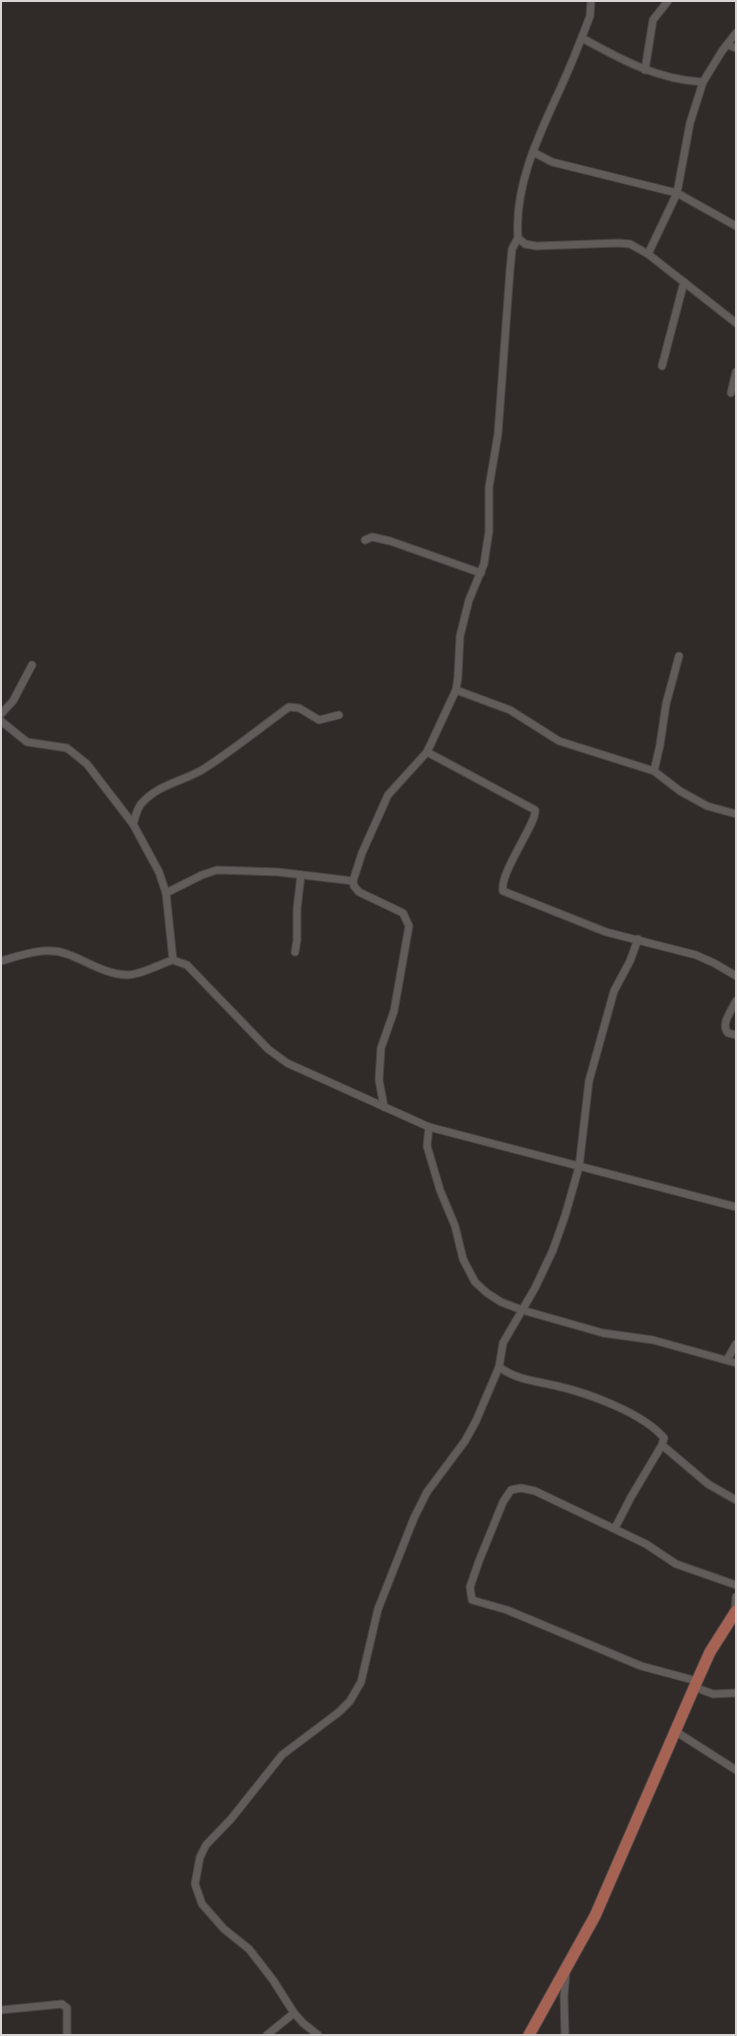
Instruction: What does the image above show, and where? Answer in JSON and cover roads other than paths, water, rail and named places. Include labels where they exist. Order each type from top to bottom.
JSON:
[{"type":"main road","points":[[529,2035],[595,1916],[695,1684],[710,1652],[735,1611]]},
{"type":"street","points":[[384,1107],[379,1080],[381,1048],[394,1011],[409,926],[403,913],[359,892],[354,886],[353,880],[362,853],[388,795],[427,752],[456,690],[460,636],[469,600],[484,564],[489,531],[489,487],[498,434],[512,249],[518,238],[522,186],[533,152],[582,38],[590,16],[591,1]]},
{"type":"street","points":[[645,70],[653,20],[668,1]]},
{"type":"street","points":[[648,254],[677,193],[690,123],[703,82],[736,33]]},
{"type":"street","points":[[582,38],[625,62],[645,70],[669,78],[703,82]]},
{"type":"street","points":[[728,45],[736,48]]},
{"type":"street","points":[[533,152],[552,162],[677,193],[736,226]]},
{"type":"street","points":[[518,238],[525,244],[536,246],[619,243],[630,244],[648,254],[736,323]]},
{"type":"street","points":[[662,366],[684,282]]},
{"type":"street","points":[[731,393],[736,372]]},
{"type":"street","points":[[364,540],[372,537],[390,541],[481,573]]},
{"type":"street","points":[[654,771],[660,745],[666,704],[679,656]]},
{"type":"street","points":[[1,714],[13,701],[32,665]]},
{"type":"street","points":[[456,690],[510,710],[559,741],[654,771],[680,791],[708,806],[736,814]]},
{"type":"street","points":[[133,824],[140,805],[162,786],[200,771],[258,732],[289,707],[299,708],[319,720],[339,715]]},
{"type":"street","points":[[1,721],[27,742],[67,748],[87,764],[133,824],[159,872],[166,893],[173,960]]},
{"type":"street","points":[[427,752],[535,810],[535,818],[520,844],[505,880],[503,891],[606,932],[696,955],[714,963],[736,976]]},
{"type":"street","points":[[166,893],[202,875],[217,870],[278,872],[353,880]]},
{"type":"street","points":[[295,952],[297,940],[297,909],[301,875]]},
{"type":"street","points":[[318,2035],[294,2014],[273,1980],[252,1953],[224,1929],[202,1904],[195,1884],[200,1858],[206,1845],[231,1820],[282,1755],[339,1712],[350,1701],[361,1682],[378,1609],[414,1518],[427,1492],[465,1441],[476,1421],[499,1367],[503,1343],[553,1250],[565,1216],[579,1167],[589,1080],[614,991],[630,961],[638,939]]},
{"type":"street","points":[[1,961],[29,953],[53,950],[66,953],[112,973],[128,975],[173,960],[187,965],[268,1049],[288,1063],[429,1127],[736,1207]]},
{"type":"street","points":[[736,1001],[725,1023],[725,1027],[728,1033],[736,1035]]},
{"type":"street","points":[[429,1127],[426,1146],[440,1190],[455,1226],[463,1259],[475,1282],[487,1293],[502,1302],[522,1310],[603,1333],[653,1340],[736,1363]]},
{"type":"street","points":[[727,1360],[736,1344]]},
{"type":"street","points":[[499,1367],[508,1374],[522,1380],[570,1389],[616,1407],[658,1431],[664,1438],[662,1445],[631,1497],[615,1528]]},
{"type":"street","points":[[662,1445],[708,1484],[736,1500]]},
{"type":"street","points":[[736,1584],[676,1564],[646,1544],[615,1528],[535,1491],[521,1488],[511,1490],[503,1502],[470,1587],[472,1600],[507,1610],[641,1666],[695,1684],[713,1694],[736,1693]]},
{"type":"street","points":[[735,1611],[736,1598]]},
{"type":"street","points":[[675,1731],[736,1770]]},
{"type":"street","points":[[565,2035],[564,1996],[566,1970]]},
{"type":"street","points":[[1,2010],[26,2009],[62,2004],[67,2008],[67,2035]]},
{"type":"street","points":[[267,2035],[294,2014]]}]
